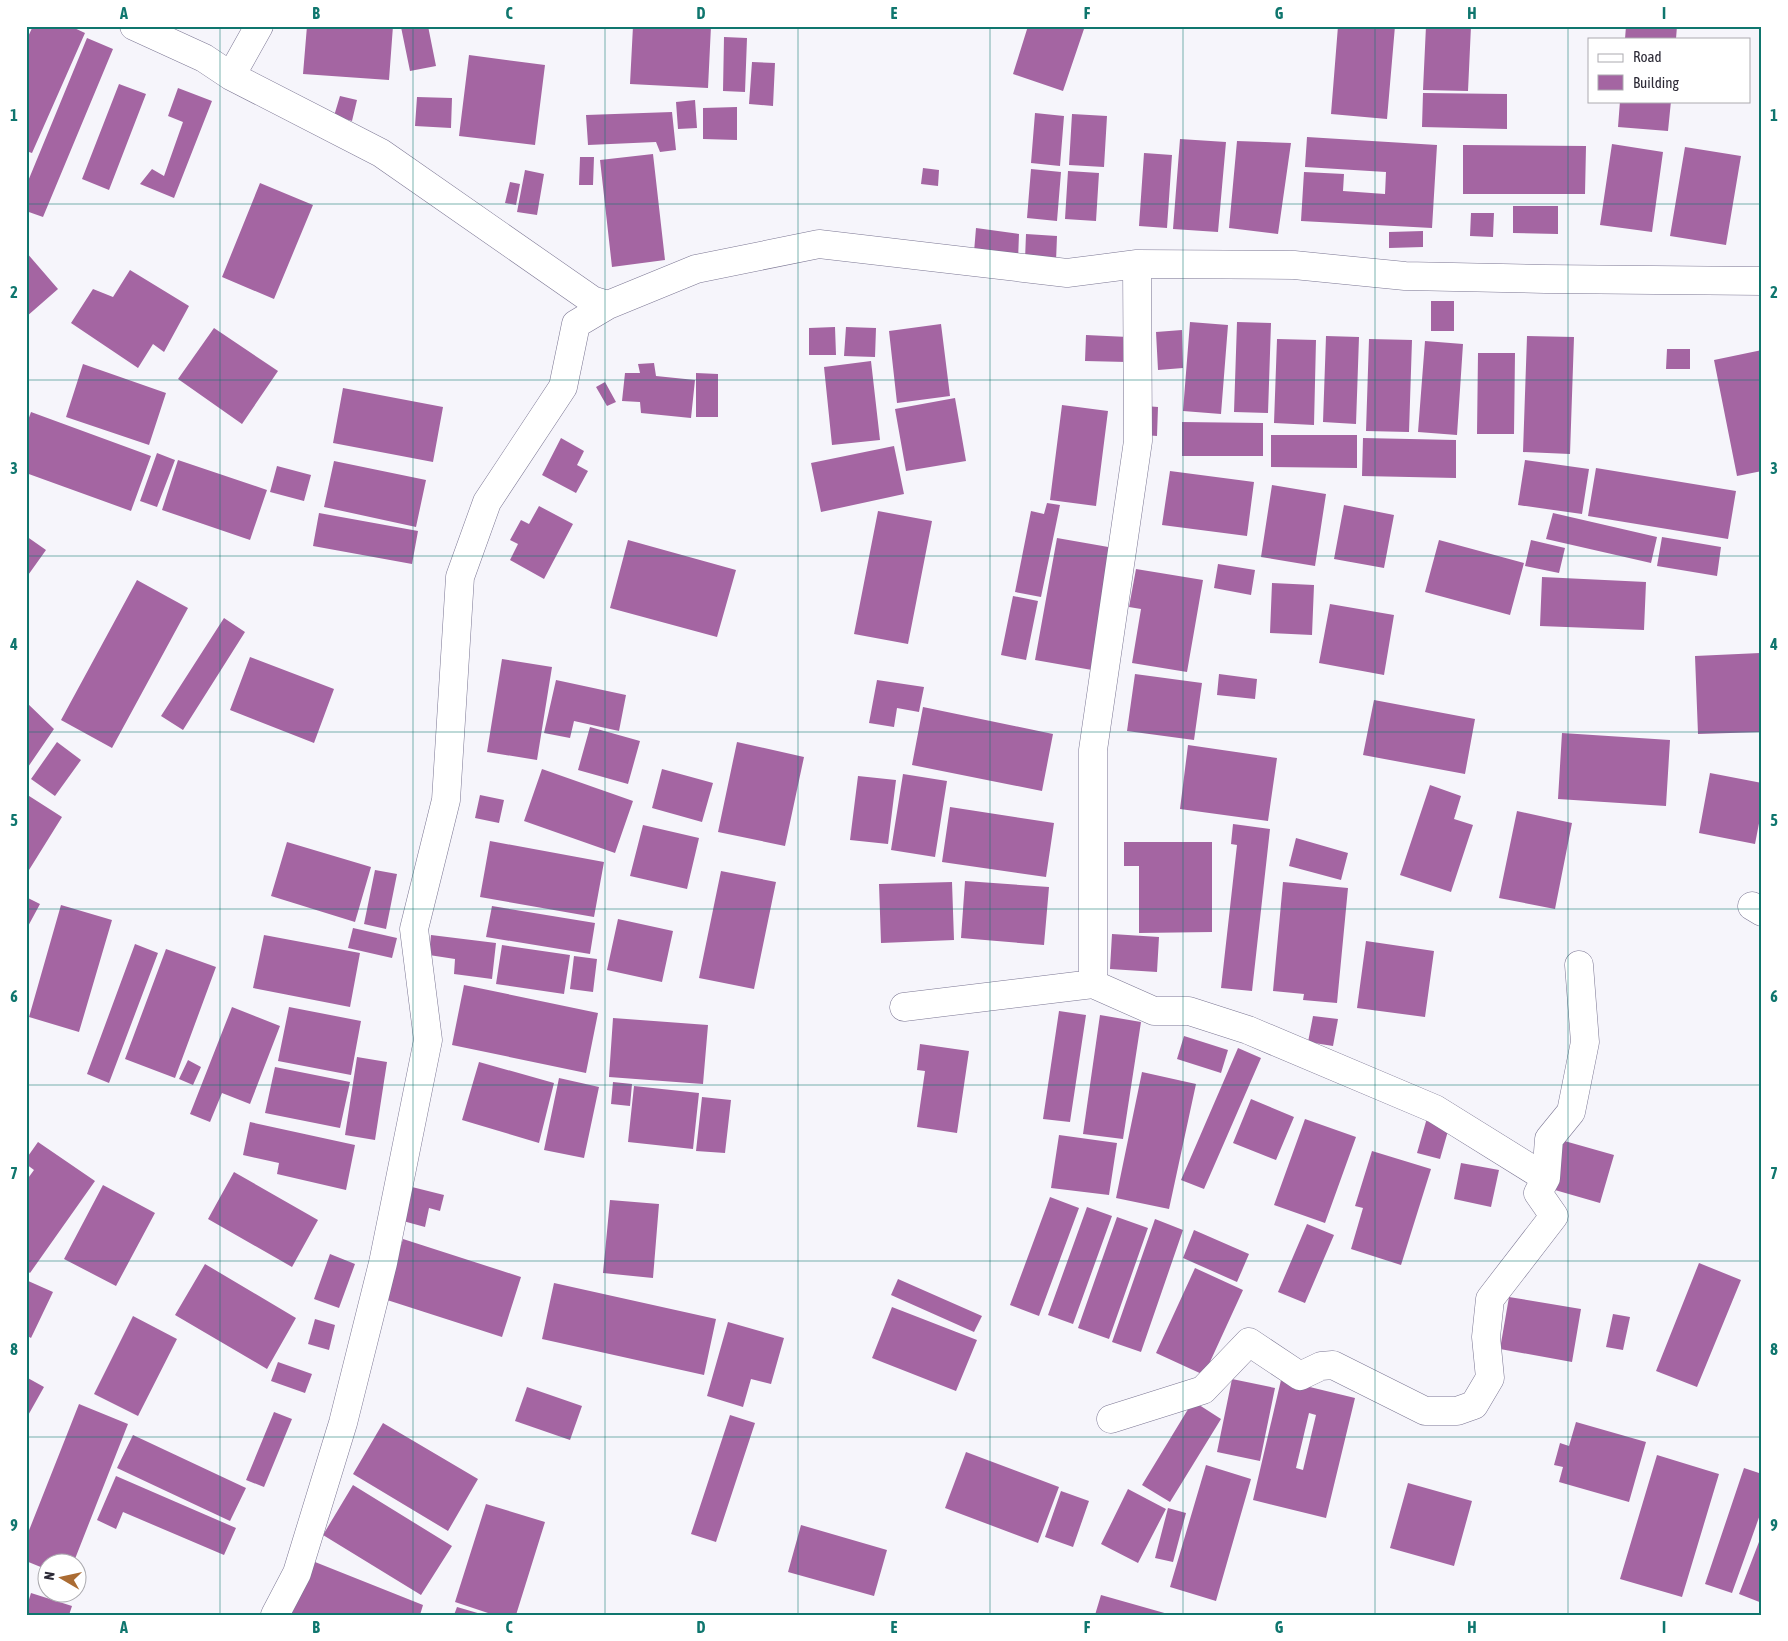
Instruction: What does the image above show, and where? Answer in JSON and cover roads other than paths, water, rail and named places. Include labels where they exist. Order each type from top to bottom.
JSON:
[{"type":"street","points":[[134,26],[204,58],[231,76],[380,153],[592,300],[608,305]]},
{"type":"street","points":[[231,76],[259,26]]},
{"type":"street","points":[[275,1615],[297,1573],[343,1423],[383,1263],[428,1040],[414,928],[446,800],[460,577],[487,502],[563,387],[576,324],[608,305],[696,269],[819,244],[1066,272],[1137,264],[1294,265],[1405,276],[1762,281]]},
{"type":"street","points":[[1092,984],[1094,750],[1138,441],[1137,264]]},
{"type":"street","points":[[1111,1419],[1203,1390],[1249,1342],[1300,1376],[1321,1366],[1333,1365],[1425,1411],[1458,1411],[1474,1406],[1490,1378],[1486,1337],[1490,1299],[1554,1216],[1538,1193],[1546,1178],[1549,1139],[1571,1112],[1585,1042],[1579,965]]},
{"type":"street","points":[[904,1007],[1092,984],[1154,1011],[1189,1011],[1248,1030],[1435,1109],[1546,1178]]}]
